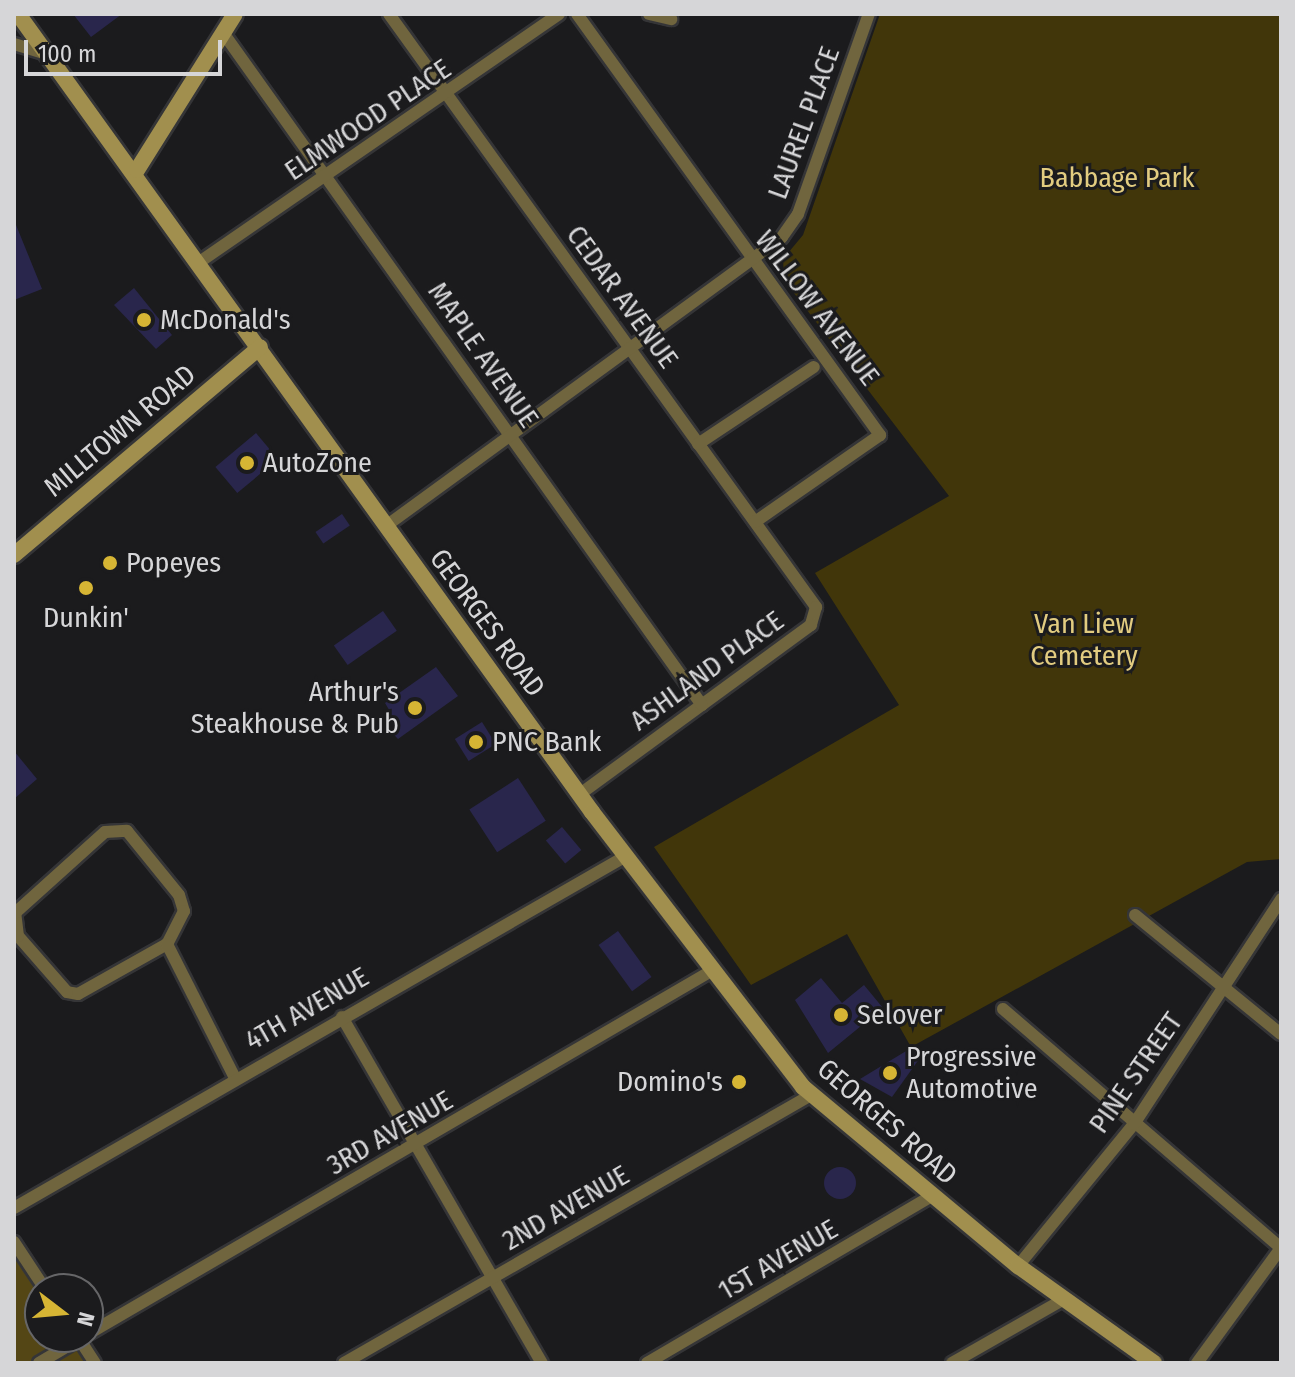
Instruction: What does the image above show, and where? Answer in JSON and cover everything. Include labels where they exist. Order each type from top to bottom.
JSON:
[{"type":"street","name":"GEORGES ROAD","points":[[18,14],[137,170],[579,795],[811,1095],[1018,1266],[1154,1363]]},
{"type":"street","points":[[137,170],[235,14]]},
{"type":"street","name":"CEDAR AVENUE","points":[[389,14],[816,607]]},
{"type":"street","name":"ELMWOOD PLACE","points":[[201,261],[448,95],[559,14]]},
{"type":"street","name":"WILLOW AVENUE","points":[[577,14],[751,261],[880,435],[755,522]]},
{"type":"street","points":[[649,14],[671,19]]},
{"type":"street","name":"LAUREL PLACE","points":[[386,526],[751,261],[798,214],[869,14]]},
{"type":"street","name":"MAPLE AVENUE","points":[[224,34],[702,705]]},
{"type":"street","points":[[14,44],[53,57]]},
{"type":"street","name":"MILLTOWN ROAD","points":[[14,555],[260,347]]},
{"type":"street","points":[[698,444],[814,367]]},
{"type":"street","name":"ASHLAND PLACE","points":[[579,795],[811,625],[816,607]]},
{"type":"street","points":[[120,828],[179,895],[184,911],[167,944],[78,994],[67,992],[18,936],[15,913],[105,832],[120,828]]},
{"type":"street","name":"4TH AVENUE","points":[[14,1208],[235,1078],[626,856]]},
{"type":"street","name":"PINE STREET","points":[[1018,1266],[1134,1124],[1281,899]]},
{"type":"street","points":[[1135,915],[1281,1034]]},
{"type":"street","points":[[167,944],[235,1078]]},
{"type":"street","name":"3RD AVENUE","points":[[104,1324],[417,1146],[713,970]]},
{"type":"street","points":[[1003,1009],[1281,1248],[1197,1363]]},
{"type":"street","points":[[342,1017],[496,1276],[542,1363]]},
{"type":"street","name":"2ND AVENUE","points":[[344,1363],[811,1095]]},
{"type":"street","name":"1ST AVENUE","points":[[647,1363],[932,1196]]},
{"type":"street","points":[[14,1242],[34,1273]]},
{"type":"street","points":[[952,1363],[1064,1299]]},
{"type":"green space","name":"Van Liew Cemetery","points":[[880,14],[1281,14],[1281,859],[1247,862],[911,1047],[847,934],[751,985],[654,847],[899,705],[815,573],[949,496],[784,280],[783,259],[803,235]]},
{"type":"shaded area","points":[[14,1255],[26,1273],[24,1353],[81,1353],[88,1363],[14,1363]]},
{"type":"building","points":[[73,14],[122,14],[91,37]]},
{"type":"building","points":[[14,220],[42,289],[14,300]]},
{"type":"building","name":"McDonald's","points":[[134,288],[172,335],[156,349],[114,305]]},
{"type":"building","name":"AutoZone","points":[[256,433],[278,459],[237,493],[215,467]]},
{"type":"building","points":[[342,514],[350,526],[323,544],[315,532]]},
{"type":"building","points":[[383,611],[397,631],[348,665],[334,645]]},
{"type":"building","name":"Arthur's Steakhouse & Pub","points":[[436,667],[458,696],[398,739],[381,721],[391,713],[385,703]]},
{"type":"building","name":"PNC Bank","points":[[482,722],[496,744],[469,761],[455,739]]},
{"type":"building","points":[[14,751],[37,779],[14,799]]},
{"type":"building","points":[[518,778],[546,821],[497,852],[469,810]]},
{"type":"building","points":[[562,827],[581,850],[565,863],[546,840]]},
{"type":"building","points":[[618,931],[652,977],[632,991],[599,945]]},
{"type":"building","name":"Selover","points":[[821,978],[842,1003],[864,985],[883,1008],[828,1053],[795,1000]]},
{"type":"building","name":"Progressive Automotive","points":[[916,1045],[922,1055],[892,1097],[860,1079]]},
{"type":"building","points":[[840,1167],[851,1172],[856,1183],[851,1194],[840,1199],[829,1194],[824,1183],[829,1172]]},
{"type":"place","name":"McDonald's","points":[[144,320]]},
{"type":"place","name":"AutoZone","points":[[247,463]]},
{"type":"place","name":"Popeyes","points":[[110,563]]},
{"type":"place","name":"Dunkin'","points":[[86,588]]},
{"type":"place","name":"Arthur's Steakhouse & Pub","points":[[415,708]]},
{"type":"place","name":"PNC Bank","points":[[476,742]]},
{"type":"place","name":"Selover","points":[[841,1015]]},
{"type":"place","name":"Progressive Automotive","points":[[890,1073]]},
{"type":"place","name":"Domino's","points":[[739,1082]]},
{"type":"park label","name":"Babbage Park","points":[[1117,178]]}]
